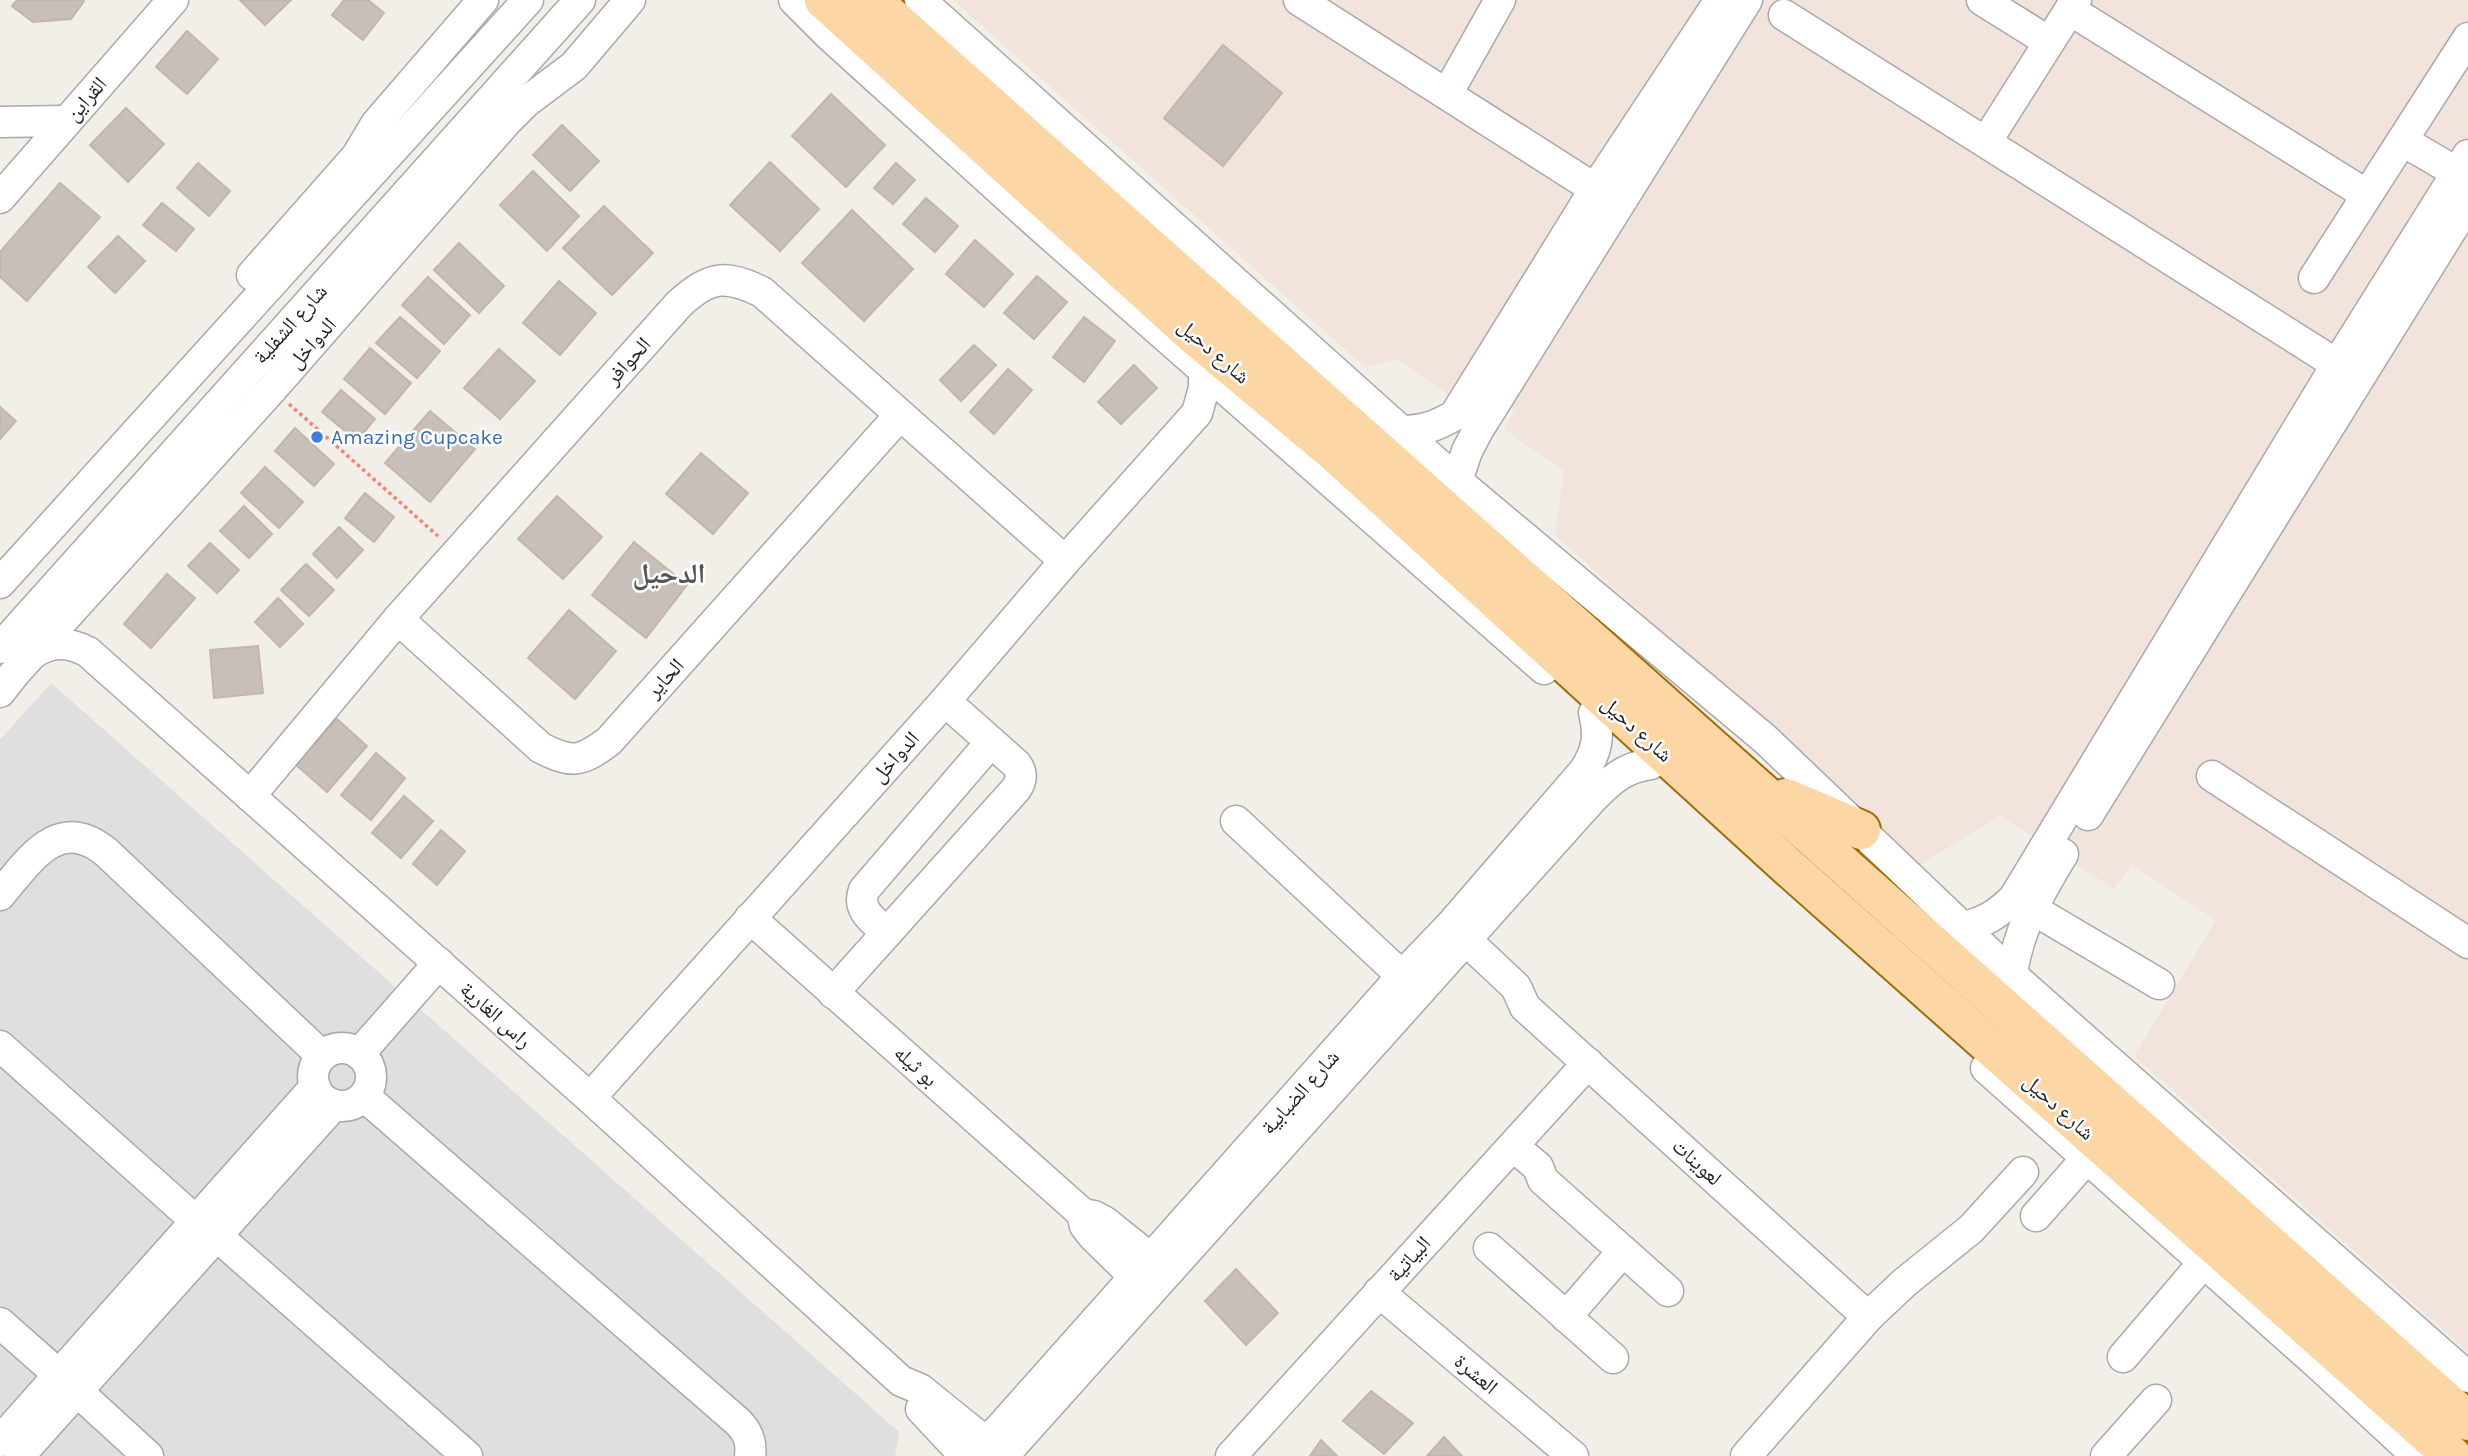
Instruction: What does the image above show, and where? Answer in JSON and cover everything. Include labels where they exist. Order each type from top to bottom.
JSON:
[{"type":"main road","points":[[809,0],[827,18]]},
{"type":"main road","name":"شارع دحيل","points":[[872,0],[2468,1421]]},
{"type":"main road","name":"شارع دحيل","points":[[827,18],[940,106],[1200,354],[1335,453],[1758,839],[2452,1456]]},
{"type":"main road","points":[[940,106],[1041,227]]},
{"type":"main road","points":[[1258,419],[1335,453]]},
{"type":"main road","points":[[1756,785],[1861,830]]},
{"type":"main road","points":[[1712,823],[1758,839]]},
{"type":"street","name":"القراين","points":[[0,198],[173,0]]},
{"type":"street","name":"شارع الشفلية","points":[[6,575],[528,0]]},
{"type":"street","name":"شارع الشفلية","points":[[0,648],[580,0]]},
{"type":"street","name":"الدواخل","points":[[0,692],[506,122],[574,66],[630,0]]},
{"type":"street","name":"شارع دحيل","points":[[794,0],[827,18],[1041,227],[1200,354],[1258,419],[1594,713],[1712,823],[2417,1456]]},
{"type":"street","points":[[920,0],[1457,481],[1765,739],[2012,974],[2468,1377]]},
{"type":"street","points":[[1299,0],[1595,188]]},
{"type":"street","points":[[1447,94],[1500,0]]},
{"type":"street","points":[[1457,481],[1467,451],[1467,423],[1595,188],[1720,0]]},
{"type":"street","points":[[1467,423],[1747,0]]},
{"type":"street","points":[[1982,0],[2049,42]]},
{"type":"street","name":"شارع الشفلية","points":[[70,506],[73,485],[83,466],[357,156],[376,124],[478,2]]},
{"type":"street","points":[[1986,142],[2073,5],[2367,195]]},
{"type":"street","points":[[1784,15],[2348,371]]},
{"type":"street","points":[[537,94],[549,34]]},
{"type":"street","points":[[2314,278],[2468,38]]},
{"type":"street","points":[[357,156],[452,85]]},
{"type":"street","points":[[0,122],[67,121]]},
{"type":"street","points":[[2012,974],[2023,904],[2348,371],[2464,169],[2403,141]]},
{"type":"street","points":[[2348,371],[2468,203]]},
{"type":"street","name":"الحوافر","points":[[250,796],[398,619],[679,304],[696,288],[716,280],[740,281],[762,292],[1065,561]]},
{"type":"street","points":[[1197,413],[1204,388],[1200,354]]},
{"type":"street","points":[[1197,413],[1226,405],[1258,419]]},
{"type":"street","name":"الدواخل","points":[[590,1098],[945,701],[1197,413]]},
{"type":"street","name":"الحاير","points":[[398,619],[541,748],[569,760],[581,759],[609,741],[900,415]]},
{"type":"street","points":[[1401,431],[1467,423]]},
{"type":"street","name":"راس الغارية","points":[[76,604],[79,634],[88,652]]},
{"type":"street","name":"راس الغارية","points":[[34,652],[61,643],[88,652],[590,1098],[901,1381],[911,1399],[985,1453]]},
{"type":"street","points":[[833,993],[1019,785],[1019,768],[945,701]]},
{"type":"street","name":"شارع الضبابية","points":[[1151,1276],[1402,976],[1451,941],[1591,761],[1598,737],[1594,713]]},
{"type":"street","points":[[887,933],[863,908],[861,902],[864,890],[991,742]]},
{"type":"street","name":"شارع الضبابية","points":[[985,1453],[1151,1276],[1451,941],[1610,781],[1629,769],[1651,764]]},
{"type":"street","points":[[2212,776],[2468,943]]},
{"type":"street","points":[[1236,821],[1402,976]]},
{"type":"street","points":[[0,895],[37,851],[46,845],[66,837],[87,840],[97,845],[322,1056]]},
{"type":"street","points":[[1962,927],[1977,924],[2023,904]]},
{"type":"street","points":[[2023,904],[2159,984]]},
{"type":"street","name":"بو ثيله","points":[[750,918],[1083,1213],[1105,1222],[1151,1276]]},
{"type":"street","name":"لعوينات","points":[[1451,941],[1506,1000],[1525,1007],[1868,1317]]},
{"type":"street","points":[[359,1054],[439,964]]},
{"type":"street","points":[[0,1046],[467,1456]]},
{"type":"street","points":[[340,1048],[351,1049],[359,1054],[367,1063],[371,1074],[370,1085],[364,1096],[351,1105],[324,1096],[314,1071],[322,1056],[330,1050],[340,1048]]},
{"type":"street","name":"البياتية","points":[[1231,1456],[1588,1063]]},
{"type":"street","points":[[19,1456],[68,1383],[324,1096]]},
{"type":"street","points":[[364,1096],[738,1422],[751,1442],[750,1456]]},
{"type":"street","points":[[1509,1150],[1530,1176],[1543,1180],[1668,1291]]},
{"type":"street","points":[[2036,1216],[2087,1158]]},
{"type":"street","points":[[1745,1456],[1868,1317],[1904,1283],[1971,1229],[2023,1172]]},
{"type":"street","points":[[1489,1248],[1613,1358]]},
{"type":"street","points":[[1566,1317],[1623,1251]]},
{"type":"street","points":[[2123,1357],[2204,1262]]},
{"type":"street","name":"العشرة","points":[[1379,1292],[1573,1456]]},
{"type":"street","points":[[0,1323],[148,1456]]},
{"type":"street","points":[[0,1441],[68,1383]]},
{"type":"street","points":[[2106,1456],[2156,1401]]},
{"type":"path","points":[[272,388],[457,553]]},
{"type":"shaded area","points":[[953,0],[2468,0],[2468,1352],[2134,1056],[2216,920],[2132,865],[2114,889],[2000,816],[1920,865],[1555,535],[1564,471],[1504,429],[1514,411],[1471,382],[1457,401],[1397,359],[1365,367]]},
{"type":"shaded area","points":[[51,683],[899,1432],[895,1456],[0,1456],[0,740]]},
{"type":"building","points":[[17,0],[84,1],[71,19],[33,22],[12,6]]},
{"type":"building","points":[[240,0],[291,0],[265,25]]},
{"type":"building","points":[[344,0],[368,0],[384,13],[363,40],[332,15]]},
{"type":"building","points":[[187,31],[218,59],[187,94],[156,67]]},
{"type":"building","points":[[1223,45],[1282,93],[1223,166],[1164,118]]},
{"type":"building","points":[[831,94],[885,145],[846,187],[792,136]]},
{"type":"building","points":[[126,108],[164,144],[128,182],[90,145]]},
{"type":"building","points":[[562,125],[599,161],[570,191],[533,155]]},
{"type":"building","points":[[770,162],[819,209],[780,251],[730,205]]},
{"type":"building","points":[[198,163],[230,191],[209,216],[177,188]]},
{"type":"building","points":[[896,163],[915,180],[893,204],[874,188]]},
{"type":"building","points":[[533,171],[579,216],[547,251],[500,205]]},
{"type":"building","points":[[60,183],[100,217],[27,301],[0,277],[0,252]]},
{"type":"building","points":[[926,198],[958,226],[935,252],[903,224]]},
{"type":"building","points":[[162,203],[194,229],[176,251],[143,225]]},
{"type":"building","points":[[604,206],[653,253],[612,295],[563,248]]},
{"type":"building","points":[[852,210],[913,269],[864,321],[802,263]]},
{"type":"building","points":[[118,236],[145,261],[115,293],[88,267]]},
{"type":"building","points":[[975,240],[1013,274],[984,307],[946,274]]},
{"type":"building","points":[[459,243],[504,286],[479,313],[434,270]]},
{"type":"building","points":[[1037,276],[1067,302],[1034,339],[1004,313]]},
{"type":"building","points":[[428,277],[470,315],[444,344],[402,305]]},
{"type":"building","points":[[559,281],[596,313],[560,355],[523,323]]},
{"type":"building","points":[[400,317],[440,351],[417,378],[376,343]]},
{"type":"building","points":[[1084,317],[1115,341],[1084,382],[1053,357]]},
{"type":"building","points":[[974,345],[996,365],[961,401],[940,380]]},
{"type":"building","points":[[370,348],[411,383],[385,414],[344,379]]},
{"type":"building","points":[[499,349],[535,381],[500,419],[464,388]]},
{"type":"building","points":[[1134,365],[1157,388],[1121,424],[1098,402]]},
{"type":"building","points":[[1008,369],[1032,390],[994,434],[970,412]]},
{"type":"building","points":[[341,390],[375,419],[357,441],[322,412]]},
{"type":"building","points":[[0,407],[16,421],[0,439]]},
{"type":"building","points":[[430,411],[475,449],[430,502],[385,463]]},
{"type":"building","points":[[295,428],[334,464],[314,486],[275,451]]},
{"type":"building","points":[[701,453],[748,493],[713,534],[666,494]]},
{"type":"building","points":[[265,467],[303,502],[279,528],[241,493]]},
{"type":"building","points":[[365,493],[394,517],[374,542],[345,518]]},
{"type":"building","points":[[557,496],[602,537],[563,579],[518,539]]},
{"type":"building","points":[[244,506],[272,534],[249,558],[220,531]]},
{"type":"building","points":[[339,527],[363,550],[337,578],[313,554]]},
{"type":"building","points":[[634,542],[687,585],[646,638],[592,595]]},
{"type":"building","points":[[210,543],[239,570],[217,593],[188,566]]},
{"type":"building","points":[[306,564],[334,590],[309,616],[281,590]]},
{"type":"building","points":[[167,574],[195,598],[151,648],[124,624]]},
{"type":"building","points":[[278,598],[303,624],[280,647],[255,622]]},
{"type":"building","points":[[569,610],[616,651],[575,699],[528,658]]},
{"type":"building","points":[[258,646],[263,693],[214,698],[210,650]]},
{"type":"building","points":[[337,719],[367,746],[327,792],[296,765]]},
{"type":"building","points":[[376,753],[405,778],[371,820],[341,795]]},
{"type":"building","points":[[404,796],[433,821],[401,858],[372,833]]},
{"type":"building","points":[[441,830],[465,851],[437,885],[413,864]]},
{"type":"building","points":[[1236,1269],[1278,1313],[1246,1345],[1205,1301]]},
{"type":"building","points":[[1371,1391],[1413,1423],[1384,1454],[1343,1421]]},
{"type":"building","points":[[1444,1437],[1462,1456],[1427,1456]]},
{"type":"building","points":[[1321,1440],[1337,1456],[1310,1456]]},
{"type":"place","name":"Amazing Cupcake","points":[[317,437]]},
{"type":"district","name":"الدحيل","points":[[669,573]]}]
